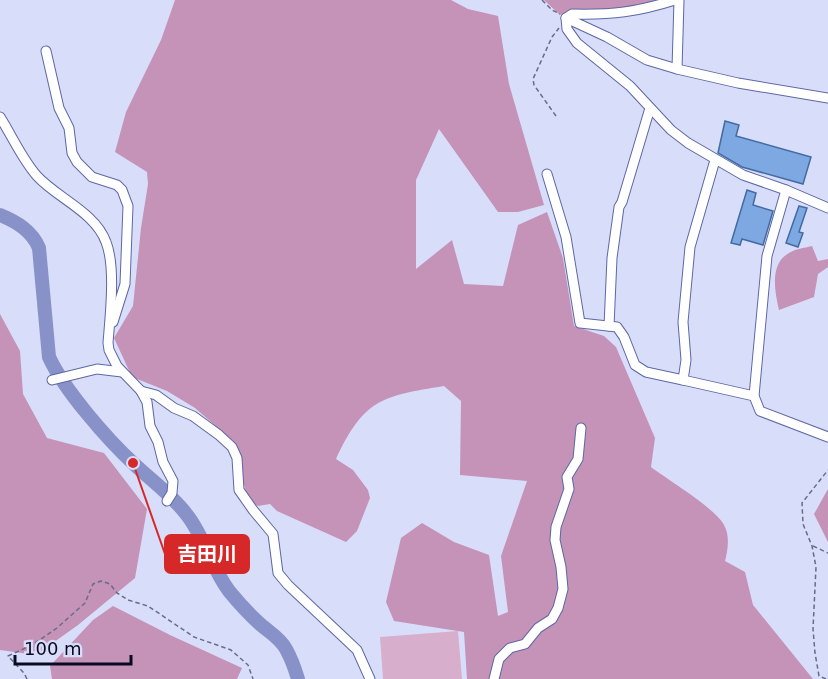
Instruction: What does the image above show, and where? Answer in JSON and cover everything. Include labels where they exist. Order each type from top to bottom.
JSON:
[{"type":"street","points":[[566,18],[572,14],[616,14],[637,11],[677,0],[677,69]]},
{"type":"street","points":[[566,18],[607,37],[646,60],[738,83],[828,99]]},
{"type":"street","points":[[566,18],[567,29],[577,43],[630,86],[671,130],[715,160],[743,175],[828,208]]},
{"type":"street","points":[[45,51],[58,108],[69,128],[72,153],[77,162],[92,177],[117,185],[122,190],[128,206],[125,284],[115,318],[109,329]]},
{"type":"street","points":[[609,326],[612,258],[619,207],[650,108]]},
{"type":"street","points":[[0,117],[36,175],[97,226],[106,242],[111,296],[109,350],[122,372],[141,391],[147,402],[150,426],[158,442],[163,462],[173,481],[172,493],[167,501]]},
{"type":"street","points":[[682,380],[686,360],[683,322],[690,247],[715,160]]},
{"type":"street","points":[[547,174],[567,237],[580,323],[617,327],[635,365],[646,372],[754,396]]},
{"type":"street","points":[[786,190],[767,256],[754,396],[760,411],[828,437]]},
{"type":"street","points":[[52,380],[97,369],[122,372]]},
{"type":"street","points":[[141,391],[156,394],[174,408],[193,416],[232,447],[237,458],[239,490],[273,534],[278,573],[357,650],[370,679]]},
{"type":"street","points":[[494,679],[499,659],[510,648],[525,644],[538,628],[552,619],[558,608],[563,589],[555,540],[556,527],[569,489],[567,477],[578,459],[581,428]]},
{"type":"path","points":[[542,0],[552,10],[566,18],[552,37],[533,79],[534,85],[556,116]]},
{"type":"path","points":[[826,679],[819,676],[815,653],[813,629],[816,567],[812,546],[803,524],[802,503],[828,470]]},
{"type":"path","points":[[812,546],[828,554]]},
{"type":"path","points":[[27,679],[8,656],[32,645],[57,628],[85,603],[93,584],[101,581],[110,584],[117,593],[128,600],[148,606],[194,637],[231,650],[248,665],[253,679]]},
{"type":"shaded area","points":[[175,0],[451,0],[468,9],[498,16],[509,84],[544,205],[518,212],[498,212],[439,129],[416,180],[416,269],[452,240],[464,284],[503,286],[518,225],[547,212],[563,258],[574,326],[604,336],[616,347],[655,438],[651,467],[719,518],[728,538],[725,561],[745,572],[753,605],[813,679],[467,679],[464,632],[394,621],[386,602],[401,538],[422,523],[454,542],[489,555],[498,616],[508,612],[501,556],[527,481],[460,475],[461,401],[444,386],[405,393],[377,404],[356,424],[336,459],[353,470],[368,490],[370,498],[357,531],[346,542],[277,511],[270,504],[258,506],[248,499],[242,477],[242,460],[233,441],[195,408],[167,391],[132,377],[114,338],[133,306],[148,184],[147,172],[115,152],[126,112],[161,40]]},
{"type":"shaded area","points":[[544,0],[663,0],[643,6],[581,13],[571,10],[560,15]]},
{"type":"shaded area","points":[[812,246],[818,261],[828,259],[828,267],[818,274],[814,297],[779,310],[775,279],[778,264],[791,252]]},
{"type":"shaded area","points":[[0,314],[20,351],[23,394],[47,438],[104,453],[147,509],[135,578],[78,625],[36,655],[0,650]]},
{"type":"shaded area","points":[[828,489],[828,542],[814,514]]},
{"type":"shaded area","points":[[113,606],[242,668],[237,679],[52,679],[50,666],[93,620]]},
{"type":"shaded area","points":[[458,631],[462,679],[383,679],[380,637]]},
{"type":"building","points":[[725,121],[739,125],[736,136],[811,157],[803,184],[742,167],[718,153]]},
{"type":"building","points":[[747,190],[756,193],[753,205],[773,211],[763,245],[742,239],[740,245],[731,243]]},
{"type":"building","points":[[799,206],[807,208],[799,232],[803,233],[798,247],[786,243]]},
{"type":"waterway","points":[[0,215],[23,228],[39,248],[49,357],[56,370],[87,414],[112,442],[187,515],[229,591],[260,624],[284,645],[298,679]]},
{"type":"place","name":"吉田川","points":[[133,463]]}]
